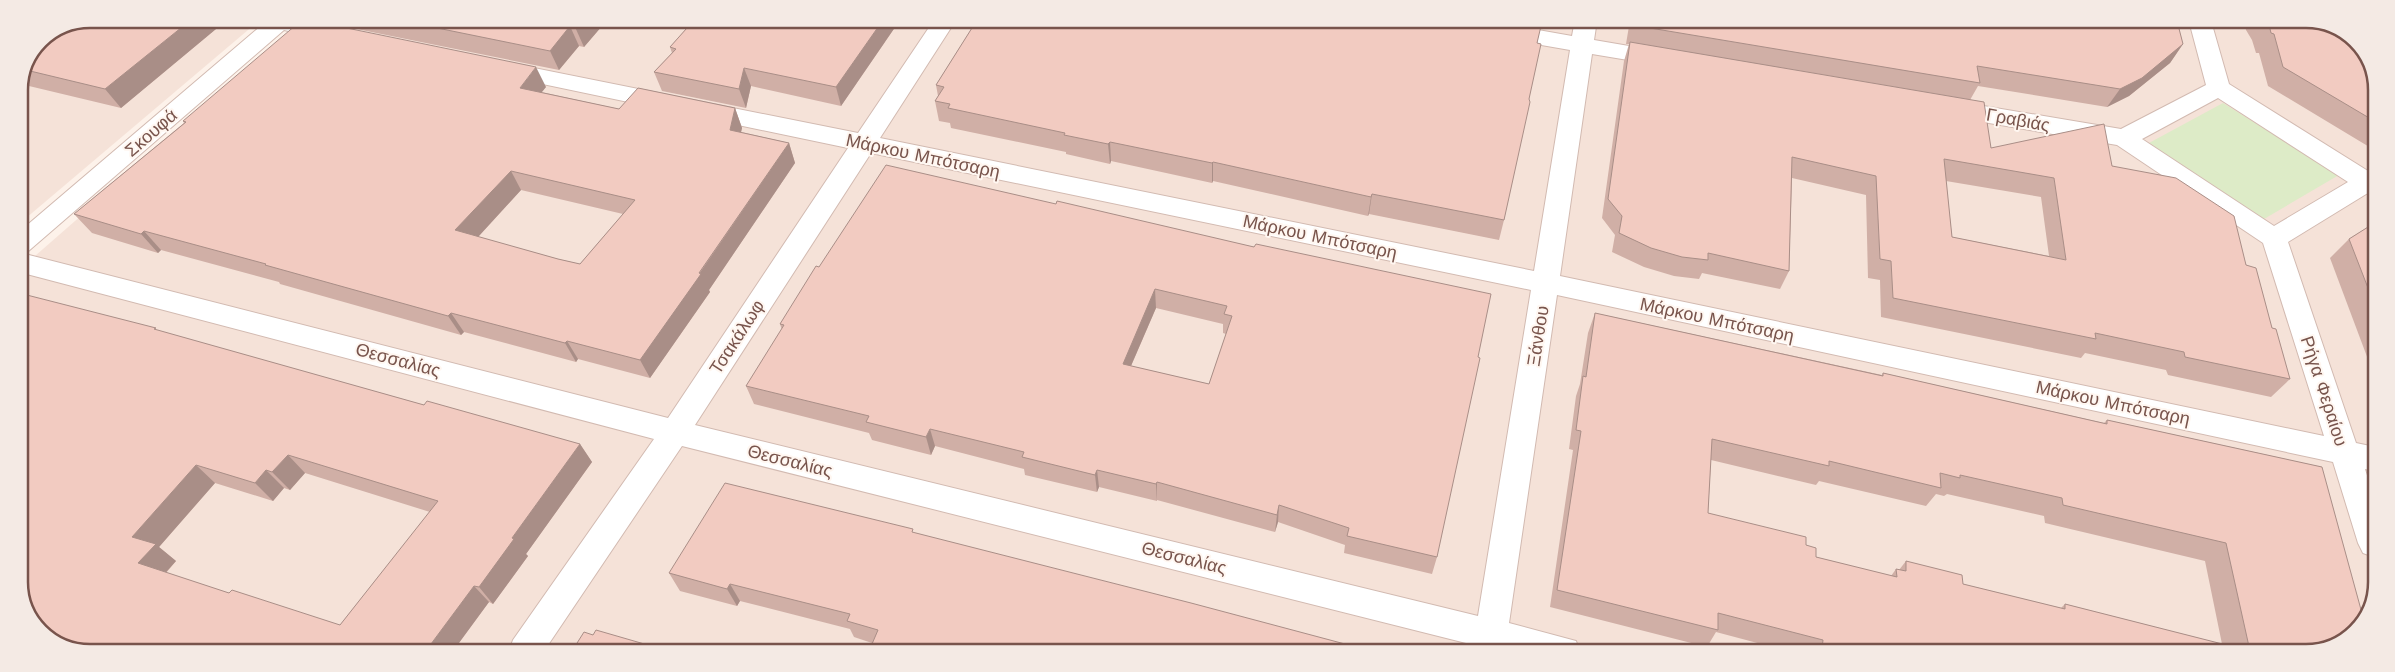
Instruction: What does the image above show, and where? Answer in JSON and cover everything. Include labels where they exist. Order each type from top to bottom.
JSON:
[{"type":"street","name":"Σκουφά","points":[[28,238],[267,28]]},
{"type":"street","points":[[312,28],[358,38]]},
{"type":"street","name":"Τσακάλωφ","points":[[530,644],[675,432],[940,28]]},
{"type":"street","points":[[1528,28],[1584,33],[1684,62]]},
{"type":"street","points":[[2202,28],[2219,88],[2367,181]]},
{"type":"street","name":"Ξάνθου","points":[[1490,643],[1584,33]]},
{"type":"street","name":"Μάρκου Μπότσαρη","points":[[484,65],[1546,284],[2368,458]]},
{"type":"street","points":[[2219,88],[2124,138],[2274,238],[2367,185]]},
{"type":"street","name":"Γραβιάς","points":[[1928,105],[2124,138]]},
{"type":"street","name":"Ρήγα Φεραίου","points":[[2274,238],[2368,524]]},
{"type":"street","name":"Θεσσαλίας","points":[[28,264],[1490,643]]},
{"type":"shaded area","points":[[89,28],[250,28],[28,216],[29,77],[38,55],[55,38],[66,32]]},
{"type":"shaded area","points":[[296,28],[2314,28],[2336,36],[2364,70],[2367,85],[2367,591],[2357,617],[2343,632],[2326,641],[2306,644],[81,644],[59,636],[31,603],[29,595],[28,262]]},
{"type":"green space","points":[[2223,103],[2339,175],[2264,219],[2149,143]]},
{"type":"building","points":[[181,28],[105,89],[31,71],[32,66],[38,55],[55,38],[77,29]]},
{"type":"building","points":[[292,28],[347,28],[536,67],[520,88],[619,109],[638,88],[735,108],[730,130],[789,143],[699,273],[701,274],[640,360],[567,341],[565,343],[451,313],[448,316],[266,264],[144,231],[141,234],[74,214],[186,122],[183,121]],"holes":[[[511,171],[635,200],[580,264],[558,259],[455,230]]]},
{"type":"building","points":[[437,28],[568,28],[550,51]]},
{"type":"building","points":[[687,28],[877,28],[836,87],[744,68],[739,89],[654,72],[676,49],[670,47]]},
{"type":"building","points":[[972,28],[1541,28],[1537,43],[1541,44],[1529,99],[1530,102],[1504,220],[1372,194],[1371,197],[1213,162],[1064,135],[1065,133],[948,108],[950,104],[935,101],[944,87],[936,85]]},
{"type":"building","points":[[1650,28],[2179,28],[2183,44],[2142,78],[2120,89],[1977,66],[1980,83]]},
{"type":"building","points":[[2270,28],[2314,28],[2329,32],[2346,43],[2355,52],[2364,69],[2367,85],[2367,117],[2283,67],[2274,34],[2271,33]]},
{"type":"building","points":[[1630,42],[1984,102],[1991,148],[2104,124],[2112,166],[2176,178],[2234,216],[2246,265],[2256,268],[2272,328],[2276,329],[2290,379],[2185,357],[2184,352],[2095,333],[2096,339],[1893,298],[1891,261],[1880,259],[1876,176],[1792,157],[1789,271],[1708,253],[1708,260],[1682,257],[1651,248],[1619,233],[1622,216],[1608,199]],"holes":[[[1944,159],[2054,178],[2066,260],[1952,237]]]},
{"type":"building","points":[[886,165],[1056,204],[1057,201],[1254,247],[1256,244],[1491,294],[1478,357],[1480,358],[1437,557],[1347,536],[1349,528],[1279,505],[1277,515],[1157,482],[1156,484],[1097,470],[1095,475],[1022,457],[1024,452],[930,429],[926,437],[866,422],[869,416],[746,386],[784,325],[780,324],[816,266],[819,267]],"holes":[[[1155,289],[1227,306],[1224,314],[1232,316],[1209,384],[1123,364]]]},
{"type":"building","points":[[2367,227],[2367,286],[2349,239]]},
{"type":"building","points":[[28,295],[156,328],[154,329],[424,405],[427,401],[580,444],[479,587],[474,586],[431,644],[81,644],[55,634],[38,617],[32,606],[28,587]],"holes":[[[288,455],[438,501],[340,625],[232,590],[229,593],[138,563],[156,544],[132,537],[196,465],[255,483],[266,470],[272,472]]]},
{"type":"building","points":[[1595,313],[1883,376],[1883,373],[2107,424],[2107,420],[2322,467],[2361,610],[2343,632],[2326,641],[2306,644],[2248,644],[2226,543],[2063,505],[2062,498],[1960,475],[1960,478],[1940,473],[1941,488],[1829,461],[1829,466],[1712,439],[1708,513],[1806,537],[1806,545],[1816,548],[1816,557],[1897,577],[1896,569],[1906,571],[1906,561],[1962,575],[1963,584],[2065,609],[2065,604],[2222,644],[1823,644],[1823,640],[1718,613],[1718,630],[1557,590],[1581,431],[1576,430],[1583,376],[1586,377]]},
{"type":"building","points":[[725,483],[913,529],[912,532],[1345,644],[872,644],[878,630],[847,621],[850,614],[730,584],[727,589],[669,573]]},
{"type":"building","points":[[596,630],[644,644],[576,644],[584,632],[593,635]]}]
